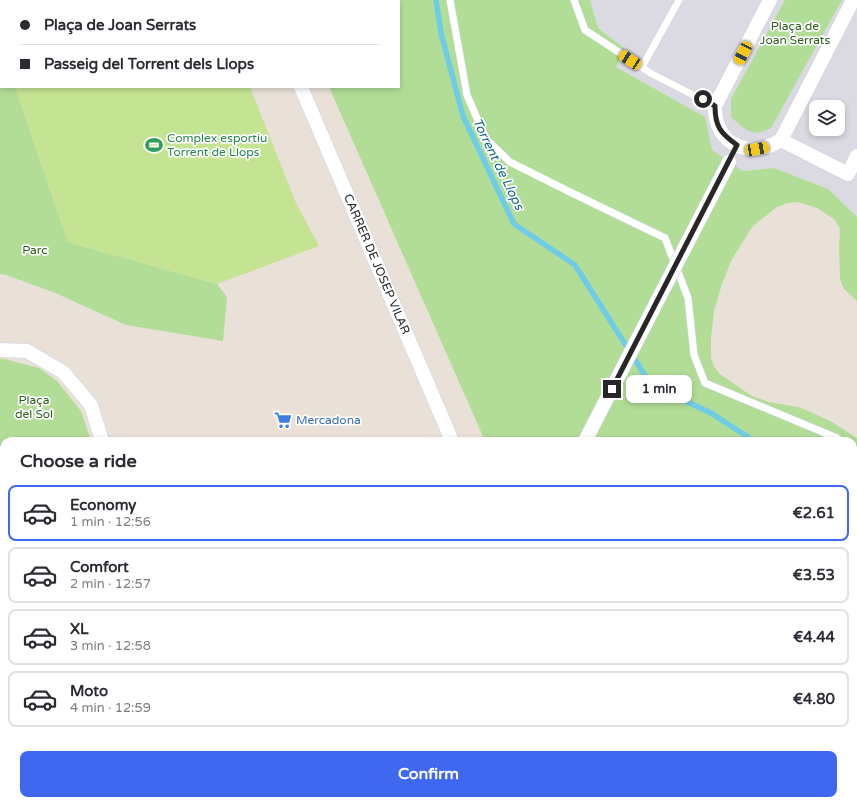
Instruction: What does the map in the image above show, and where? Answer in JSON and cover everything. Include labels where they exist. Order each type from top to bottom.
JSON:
[{"type":"street","points":[[770,0],[715,106],[715,116],[718,126],[724,136],[737,145],[747,149],[766,148],[781,140],[853,0]]},
{"type":"street","name":"CARRER DE JOSEP VILAR","points":[[301,88],[450,437]]},
{"type":"street","points":[[781,140],[848,174],[857,156]]},
{"type":"street","points":[[587,437],[737,145]]},
{"type":"street","points":[[0,350],[27,351],[63,372],[91,405],[101,437]]},
{"type":"lane","points":[[450,0],[467,95],[486,139],[510,162],[665,238],[688,298],[694,355],[704,383],[835,437]]},
{"type":"lane","points":[[574,0],[585,30],[652,74],[715,106]]},
{"type":"lane","points":[[642,67],[679,0]]},
{"type":"shaded area","points":[[590,0],[857,0],[857,217],[828,189],[774,168],[743,171],[712,150],[704,117],[616,67],[625,49],[598,28]]},
{"type":"green space","points":[[400,0],[590,0],[598,28],[625,49],[616,67],[705,117],[712,150],[743,171],[774,168],[828,189],[857,217],[857,301],[844,289],[840,280],[840,229],[835,220],[817,208],[798,202],[788,203],[777,207],[753,226],[732,259],[722,284],[714,311],[711,339],[711,358],[714,367],[720,374],[750,395],[769,402],[798,407],[806,410],[832,422],[855,437],[483,437],[329,88],[400,88]]},
{"type":"green space","name":"Plaça de Joan Serrats","points":[[785,0],[842,0],[771,128],[758,132],[749,131],[731,117],[731,99]]},
{"type":"green space","name":"Parc","points":[[0,88],[15,88],[68,242],[217,284],[227,297],[223,341],[126,325],[53,292],[0,274]]},
{"type":"green space","name":"Complex esportiu Torrent de Llops","points":[[15,88],[250,88],[296,203],[319,246],[217,284],[68,242]]},
{"type":"green space","name":"Plaça del Sol","points":[[0,359],[5,359],[39,368],[57,381],[81,411],[90,437],[0,437]]},
{"type":"waterway","name":"Torrent de Llops","points":[[436,0],[441,33],[463,116],[514,224],[575,265],[651,385],[711,413],[748,437]]},
{"type":"place","name":"Complex esportiu Torrent de Llops","points":[[154,145]]},
{"type":"place","name":"Mercadona","points":[[283,420]]},
{"type":"route","points":[[612,389],[737,145],[724,136],[718,126],[715,116],[715,106],[703,99]]}]
